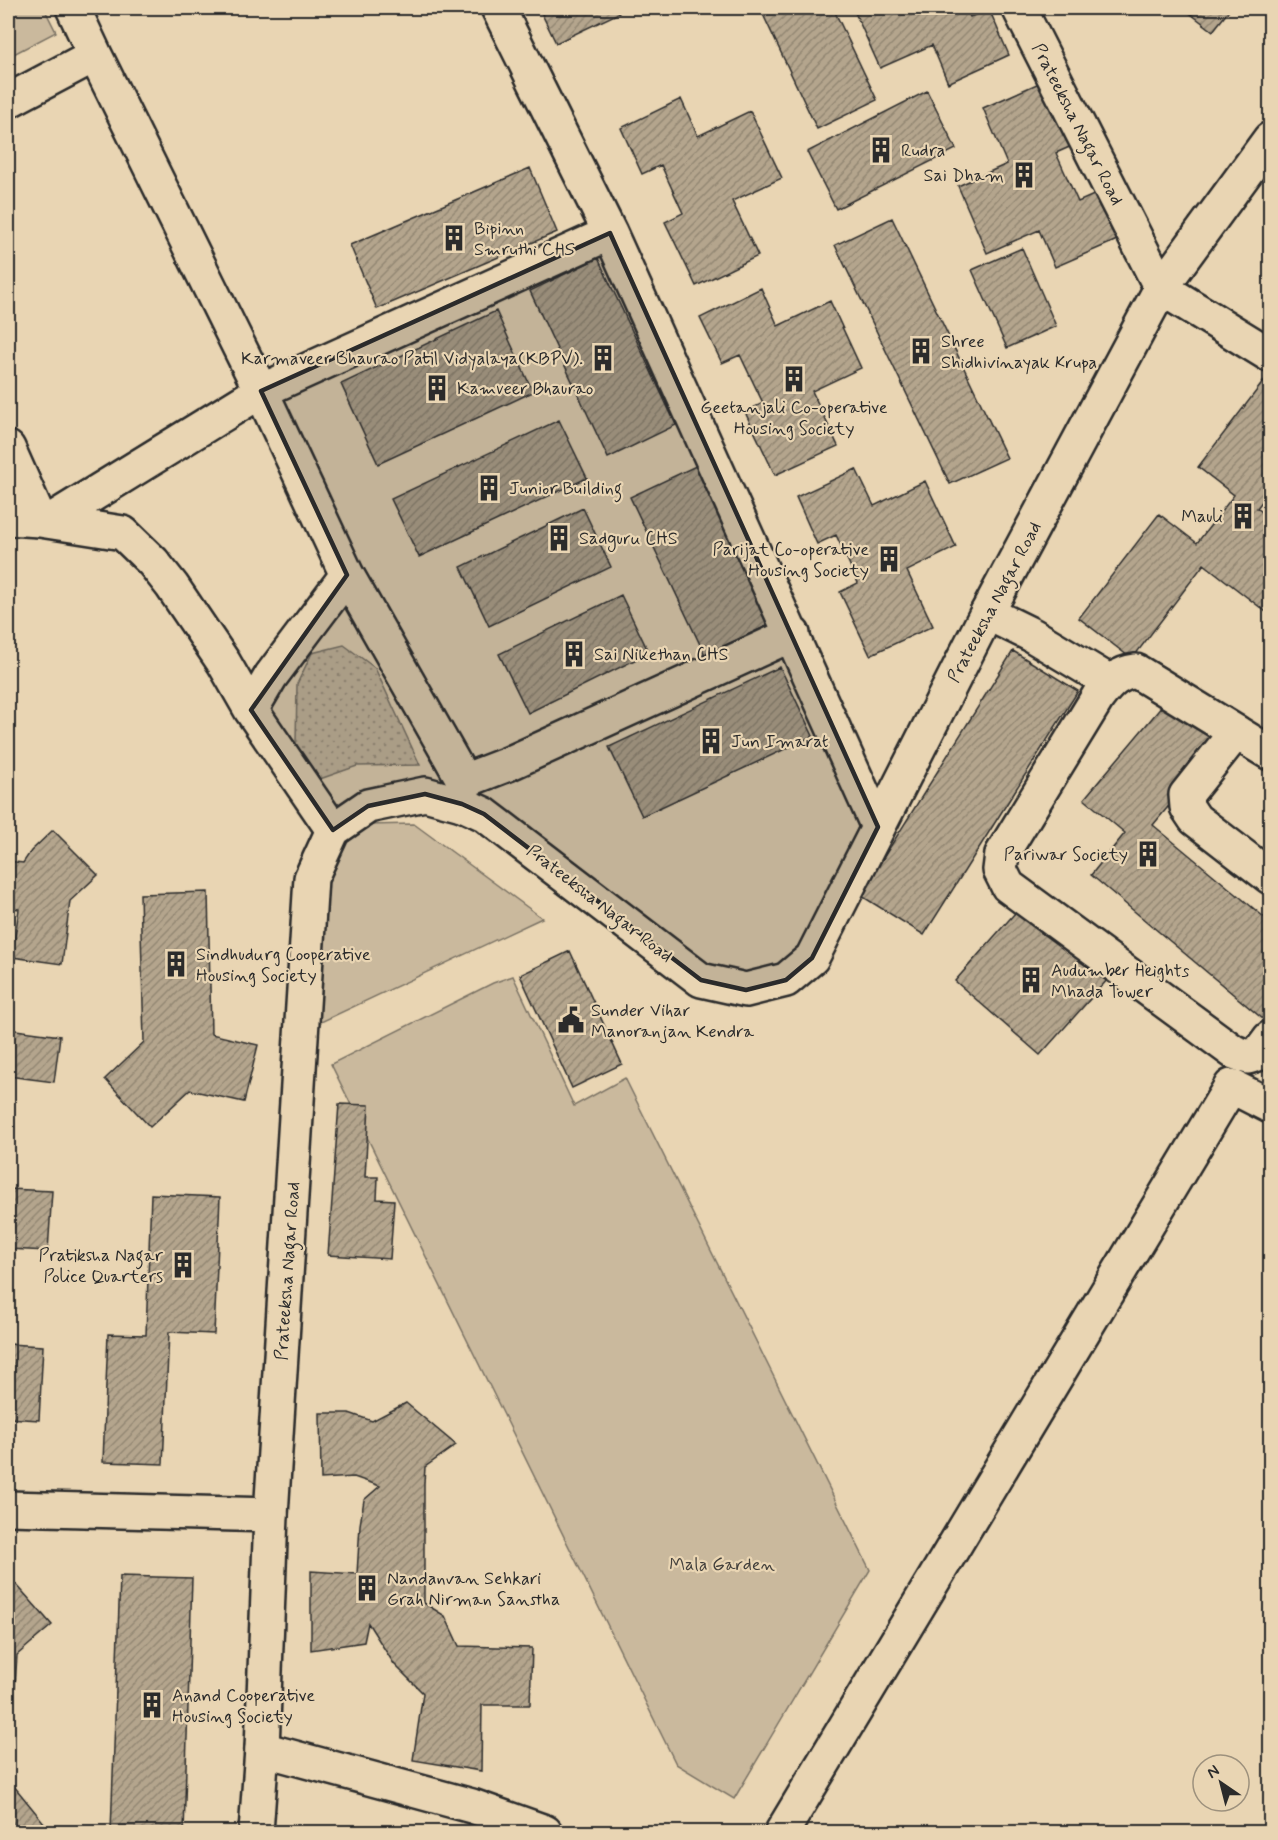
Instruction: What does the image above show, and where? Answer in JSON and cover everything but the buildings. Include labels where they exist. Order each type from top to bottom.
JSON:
[{"type":"street","points":[[73,8],[261,391],[347,575],[463,792],[508,764],[793,634]]},
{"type":"street","points":[[498,8],[610,233],[793,634],[878,827]]},
{"type":"street","name":"Prateeksha Nagar Road","points":[[256,1833],[262,1749],[271,1515],[311,878],[333,830],[368,806],[424,794],[463,792],[484,814],[701,981],[746,990],[786,980],[812,958],[987,613],[1161,288],[1019,8]]},
{"type":"street","points":[[8,101],[95,55]]},
{"type":"street","points":[[1270,139],[1161,288],[1270,355]]},
{"type":"street","points":[[45,521],[261,391],[610,233]]},
{"type":"street","points":[[8,448],[45,521]]},
{"type":"street","points":[[8,518],[45,521],[123,533],[153,562],[172,586],[224,663],[251,710],[333,830]]},
{"type":"street","points":[[251,710],[271,676],[347,575]]},
{"type":"street","points":[[987,613],[1032,635],[1110,682]]},
{"type":"street","points":[[1270,753],[1136,671],[1125,672],[1110,682],[1098,697],[1002,854],[1000,870],[1008,886],[1234,1052],[1248,1057],[1258,1054],[1270,1038]]},
{"type":"street","points":[[1236,732],[1186,795],[1187,807],[1195,819],[1270,877]]},
{"type":"street","points":[[782,1833],[1231,1086],[1270,1106]]},
{"type":"street","points":[[8,1508],[271,1515]]},
{"type":"street","points":[[262,1749],[472,1806],[545,1833]]},
{"type":"highlighted area","points":[[610,233],[878,827],[812,958],[786,980],[746,990],[701,980],[484,814],[462,804],[425,794],[368,806],[333,830],[251,710],[347,575],[261,391]]},
{"type":"green space","points":[[8,8],[44,8],[56,32],[8,57]]},
{"type":"green space","points":[[344,645],[375,668],[420,765],[357,766],[320,779],[295,801],[297,684],[312,653]]},
{"type":"green space","points":[[414,824],[542,918],[289,1037],[306,871],[367,825]]},
{"type":"green space","name":"Mala Garden","points":[[513,976],[574,1106],[625,1078],[870,1570],[734,1799],[676,1764],[331,1064],[493,983]]},
{"type":"place","name":"Rudra","points":[[881,150]]},
{"type":"place","name":"Sai Dham","points":[[1024,175]]},
{"type":"place","name":"Bipinn Smruthi CHS","points":[[454,238]]},
{"type":"place","name":"Shree Shidhivinayak Krupa","points":[[921,351]]},
{"type":"place","name":"Karmaveer Bhaurao Patil Vidyalaya(KBPV).","points":[[603,358]]},
{"type":"place","name":"Geetanjali Co-operative Housing Society","points":[[794,379]]},
{"type":"place","name":"Kamveer Bhaurao","points":[[437,388]]},
{"type":"place","name":"Junior Building","points":[[489,488]]},
{"type":"place","name":"Mauli","points":[[1243,516]]},
{"type":"place","name":"Sadguru CHS","points":[[559,538]]},
{"type":"place","name":"Parijat Co-operative Housing Society","points":[[889,559]]},
{"type":"place","name":"Sai Nikethan CHS","points":[[574,654]]},
{"type":"place","name":"Jun Imarat","points":[[711,741]]},
{"type":"place","name":"Pariwar Society","points":[[1148,854]]},
{"type":"place","name":"Sindhudurg Cooperative Housing Society","points":[[176,964]]},
{"type":"place","name":"Audumber Heights Mhada Tower","points":[[1031,980]]},
{"type":"place","name":"Sunder Vihar Manoranjan Kendra","points":[[571,1020]]},
{"type":"place","name":"Pratiksha Nagar Police Quarters","points":[[183,1265]]},
{"type":"place","name":"Nandanvan Sehkari Grah Nirman Sanstha","points":[[367,1588]]},
{"type":"place","name":"Anand Cooperative Housing Society","points":[[152,1705]]}]
